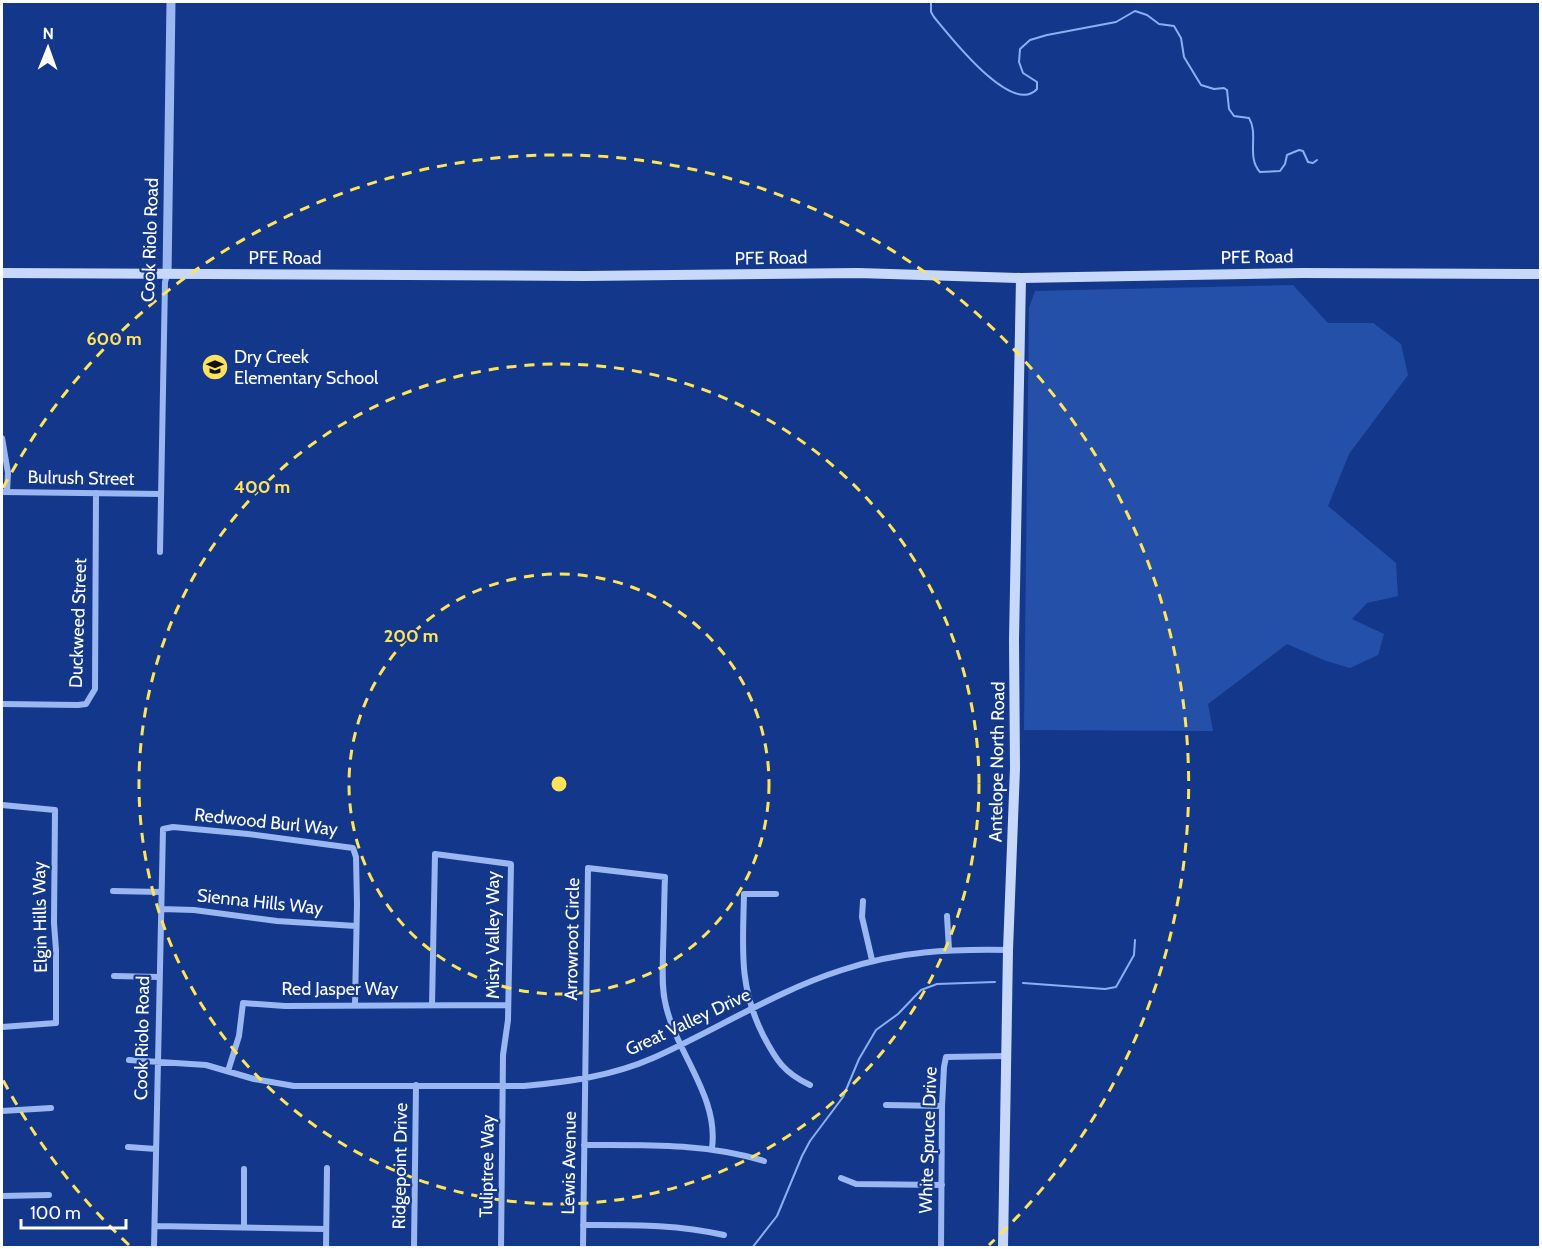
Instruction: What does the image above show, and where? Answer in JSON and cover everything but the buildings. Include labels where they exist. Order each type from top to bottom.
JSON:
[{"type":"main road","name":"PFE Road","points":[[2,273],[585,276],[858,273],[1021,278],[1302,273],[1540,274]]},
{"type":"main road","name":"Antelope North Road","points":[[1003,1248],[1008,950],[1015,768],[1014,640],[1021,278]]},
{"type":"street","name":"Cook Riolo Road","points":[[160,552],[171,2]]},
{"type":"street","points":[[2,438],[8,472],[4,492]]},
{"type":"street","name":"Bulrush Street","points":[[4,492],[161,494]]},
{"type":"street","name":"Duckweed Street","points":[[2,704],[86,704],[95,689],[96,493]]},
{"type":"street","name":"Elgin Hills Way","points":[[2,805],[55,810],[56,1023],[2,1027]]},
{"type":"street","name":"Redwood Burl Way","points":[[163,829],[172,827],[248,834],[353,848],[356,857],[355,1004]]},
{"type":"street","name":"Cook Riolo Road","points":[[154,1248],[163,829]]},
{"type":"street","name":"Misty Valley Way","points":[[432,1005],[435,854],[511,864],[508,1005],[502,1085]]},
{"type":"street","name":"Arrowroot Circle","points":[[584,1078],[588,868],[665,877],[664,993],[670,1021],[680,1044]]},
{"type":"street","points":[[113,891],[161,892]]},
{"type":"street","points":[[776,894],[744,894],[743,967],[751,1010],[779,1064],[796,1078],[810,1084]]},
{"type":"street","points":[[863,901],[862,917],[872,960]]},
{"type":"street","name":"Sienna Hills Way","points":[[161,909],[194,910],[278,921],[356,926]]},
{"type":"street","points":[[947,916],[949,949]]},
{"type":"street","name":"Great Valley Drive","points":[[129,1060],[206,1065],[254,1079],[294,1086],[556,1083],[635,1065],[818,979],[872,960],[949,949],[1008,950]]},
{"type":"street","points":[[114,976],[159,977]]},
{"type":"street","name":"Red Jasper Way","points":[[228,1071],[239,1036],[243,1003],[285,1006],[508,1005]]},
{"type":"street","points":[[680,1044],[710,1112],[714,1134],[712,1148]]},
{"type":"street","name":"White Spruce Drive","points":[[941,1248],[942,1106],[946,1057],[955,1055],[1006,1056]]},
{"type":"street","name":"Lewis Avenue","points":[[583,1248],[584,1078]]},
{"type":"street","name":"Ridgepoint Drive","points":[[414,1248],[416,1085]]},
{"type":"street","name":"Tuliptree Way","points":[[501,1248],[502,1085]]},
{"type":"street","points":[[886,1105],[942,1106]]},
{"type":"street","points":[[2,1111],[51,1108]]},
{"type":"street","points":[[584,1145],[667,1145],[712,1148],[764,1161]]},
{"type":"street","points":[[128,1147],[156,1149]]},
{"type":"street","points":[[326,1248],[327,1168]]},
{"type":"street","points":[[244,1169],[244,1226]]},
{"type":"street","points":[[841,1178],[856,1184],[942,1185]]},
{"type":"street","points":[[2,1196],[49,1195]]},
{"type":"street","points":[[583,1225],[693,1227],[724,1235]]},
{"type":"street","points":[[155,1226],[326,1229]]},
{"type":"shaded area","points":[[1293,285],[1328,323],[1373,323],[1401,344],[1408,375],[1349,454],[1328,506],[1396,563],[1398,596],[1367,603],[1352,619],[1384,634],[1378,655],[1350,668],[1326,661],[1287,644],[1208,704],[1213,731],[1024,730],[1029,308],[1035,291]]},
{"type":"waterway","points":[[931,2],[931,12],[934,17],[982,70],[1012,92],[1026,95],[1037,89],[1037,82],[1023,73],[1019,62],[1020,49],[1030,40],[1116,22],[1135,11],[1147,15],[1159,24],[1174,26],[1181,38],[1184,57],[1201,85],[1227,90],[1229,109],[1234,116],[1249,118],[1253,131],[1254,159],[1260,172],[1280,171],[1287,155],[1299,150],[1303,151],[1308,162],[1313,163],[1317,160]]},
{"type":"waterway","points":[[1023,983],[1105,989],[1116,987],[1134,955],[1135,940]]},
{"type":"waterway","points":[[752,1248],[777,1216],[802,1156],[810,1141],[843,1097],[859,1059],[876,1030],[898,1014],[921,990],[937,984],[995,982]]},
{"type":"place","name":"Dry Creek Elementary School","points":[[215,367]]}]
